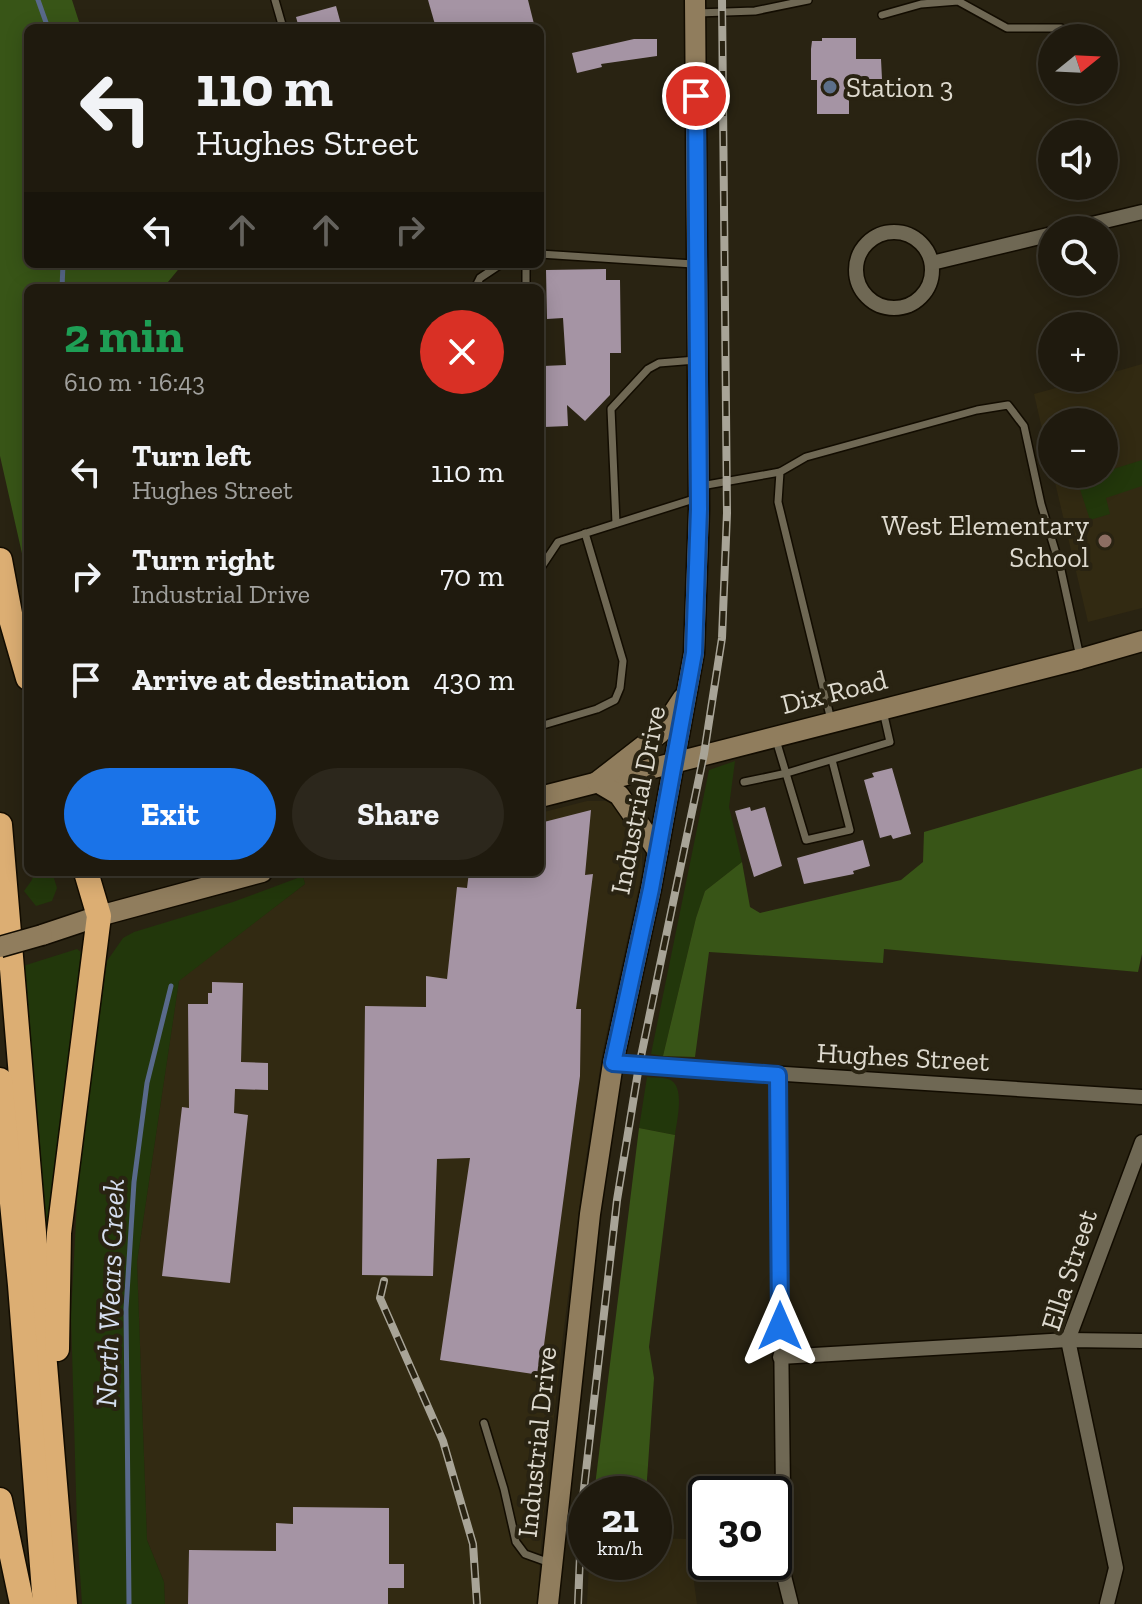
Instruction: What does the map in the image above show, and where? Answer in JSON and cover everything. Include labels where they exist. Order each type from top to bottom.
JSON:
[{"type":"highway","points":[[0,560],[11,619],[24,664]]},
{"type":"highway","points":[[0,825],[65,1604]]},
{"type":"highway","points":[[57,1511],[59,1233],[99,916],[87,876]]},
{"type":"highway","points":[[0,1080],[45,1604]]},
{"type":"highway","points":[[0,1500],[22,1604]]},
{"type":"main road","name":"Industrial Drive","points":[[548,1604],[590,1214],[613,1063],[658,851],[694,653],[699,492],[695,6]]},
{"type":"main road","name":"Dix Road","points":[[544,796],[1142,641]]},
{"type":"main road","points":[[658,851],[619,795],[597,782],[660,733],[688,691]]},
{"type":"main road","points":[[0,947],[99,916],[247,876]]},
{"type":"street","points":[[1118,218],[1142,212]]},
{"type":"street","points":[[887,232],[910,235],[920,242],[932,263],[929,286],[922,296],[902,307],[879,304],[861,289],[857,278],[859,254],[866,244],[887,232]]},
{"type":"street","points":[[932,263],[1038,237]]},
{"type":"street","name":"Hughes Street","points":[[613,1063],[1142,1097]]},
{"type":"street","points":[[778,1075],[784,1576],[791,1604]]},
{"type":"street","name":"Ella Street","points":[[1107,1604],[1116,1568],[1068,1340],[1142,1142]]},
{"type":"street","points":[[780,1357],[1068,1340],[1142,1341]]},
{"type":"lane","points":[[275,0],[282,24]]},
{"type":"lane","points":[[695,6],[755,11],[808,0]]},
{"type":"lane","points":[[882,15],[921,4],[958,1],[1007,28],[1038,28]]},
{"type":"lane","points":[[544,254],[698,264]]},
{"type":"lane","points":[[477,284],[480,278],[495,268]]},
{"type":"lane","points":[[616,523],[611,409],[648,369],[659,363],[698,359]]},
{"type":"lane","points":[[544,563],[558,542],[699,492],[780,472],[806,457],[977,410],[1008,405],[1024,426],[1080,659]]},
{"type":"lane","points":[[780,472],[778,502],[831,722]]},
{"type":"lane","points":[[544,725],[597,709],[615,700],[620,688],[623,661],[585,533]]},
{"type":"lane","points":[[544,552],[550,553]]},
{"type":"lane","points":[[744,782],[787,773],[890,742],[882,709]]},
{"type":"lane","points":[[775,736],[806,840],[850,830],[832,760]]},
{"type":"lane","points":[[484,1423],[516,1542],[525,1554],[552,1564]]},
{"type":"shaded area","name":"West Elementary School","points":[[1142,364],[1142,608],[1088,622],[1056,488],[1118,488],[1118,408],[1038,408],[1038,411],[1034,394],[1118,392],[1118,371]]},
{"type":"shaded area","points":[[587,801],[606,801],[619,807],[638,834],[642,873],[603,1050],[584,1171],[560,1360],[537,1604],[165,1604],[164,1582],[147,1540],[137,1262],[179,980],[305,884],[303,876],[544,876],[544,812]]},
{"type":"shaded area","points":[[672,1539],[688,1539],[688,1580],[694,1580],[697,1604],[587,1604],[588,1580],[672,1580]]},
{"type":"green space","points":[[0,0],[72,0],[80,24],[24,24],[24,268],[180,268],[166,284],[24,284],[24,562],[0,456]]},
{"type":"green space","points":[[1142,460],[1142,486],[1106,498],[1110,514],[1090,520],[1080,488],[1118,488],[1118,468]]},
{"type":"green space","points":[[735,761],[729,807],[742,862],[705,891],[663,1056],[651,1054],[709,770]]},
{"type":"green space","points":[[1142,768],[1142,954],[1138,972],[884,949],[883,963],[709,952],[695,1057],[663,1056],[705,891],[742,862],[750,907],[760,913],[901,880],[923,862],[924,832]]},
{"type":"green space","points":[[33,876],[53,876],[57,888],[52,901],[36,906],[24,891]]},
{"type":"green space","points":[[303,876],[305,884],[179,981],[137,1262],[147,1540],[164,1582],[165,1604],[82,1604],[71,1315],[79,1162],[107,961],[123,938],[134,932],[233,902]]},
{"type":"green space","points":[[77,949],[82,953],[46,1262],[23,966]]},
{"type":"green space","points":[[647,1077],[668,1079],[677,1088],[679,1103],[675,1135],[639,1128]]},
{"type":"green space","points":[[639,1128],[675,1135],[649,1347],[654,1378],[647,1476],[596,1476]]},
{"type":"building","points":[[428,0],[528,0],[534,24],[435,24]]},
{"type":"building","points":[[336,6],[341,24],[298,24],[296,17]]},
{"type":"building","points":[[822,38],[856,38],[856,59],[881,59],[882,79],[849,79],[849,114],[817,114],[817,80],[811,80],[811,49],[812,41],[822,41]]},
{"type":"building","points":[[634,39],[657,39],[657,56],[601,64],[602,67],[577,73],[572,53]]},
{"type":"building","points":[[606,269],[606,280],[620,280],[621,353],[610,353],[610,395],[585,421],[567,405],[568,426],[544,427],[544,366],[566,365],[563,318],[547,319],[546,270]]},
{"type":"building","points":[[892,768],[911,834],[893,839],[891,835],[880,838],[864,780],[874,777],[872,773]]},
{"type":"building","points":[[750,807],[751,811],[765,807],[782,866],[754,877],[735,811]]},
{"type":"building","points":[[591,810],[585,875],[593,874],[576,1009],[581,1009],[580,1076],[540,1375],[440,1360],[470,1158],[437,1159],[433,1276],[362,1275],[365,1006],[426,1007],[426,976],[447,979],[457,887],[467,888],[468,876],[544,876],[544,822]]},
{"type":"building","points":[[863,840],[870,866],[853,871],[854,874],[804,884],[797,858]]},
{"type":"building","points":[[212,982],[243,983],[241,1062],[268,1063],[268,1090],[235,1089],[234,1113],[248,1115],[230,1283],[162,1276],[182,1107],[189,1108],[188,1004],[208,1004]]},
{"type":"building","points":[[293,1507],[389,1508],[389,1564],[404,1564],[404,1588],[388,1588],[388,1604],[188,1604],[189,1550],[276,1551],[276,1523],[293,1524]]},
{"type":"waterway","name":"North Wears Creek","points":[[38,0],[47,24]]},
{"type":"waterway","name":"North Wears Creek","points":[[62,284],[63,268]]},
{"type":"waterway","name":"North Wears Creek","points":[[129,1604],[126,1309],[134,1182],[147,1083],[171,986]]},
{"type":"railway","points":[[578,1604],[582,1506],[617,1200],[639,1066],[704,754],[722,638],[727,513],[722,0]]},
{"type":"railway","points":[[384,1281],[380,1298],[443,1441],[473,1544],[477,1604]]},
{"type":"place","name":"Station 3","points":[[830,87]]},
{"type":"place","name":"West Elementary School","points":[[1105,541]]},
{"type":"route","points":[[696,96],[699,509],[694,653],[651,889],[613,1063],[778,1075],[780,1326]]}]
